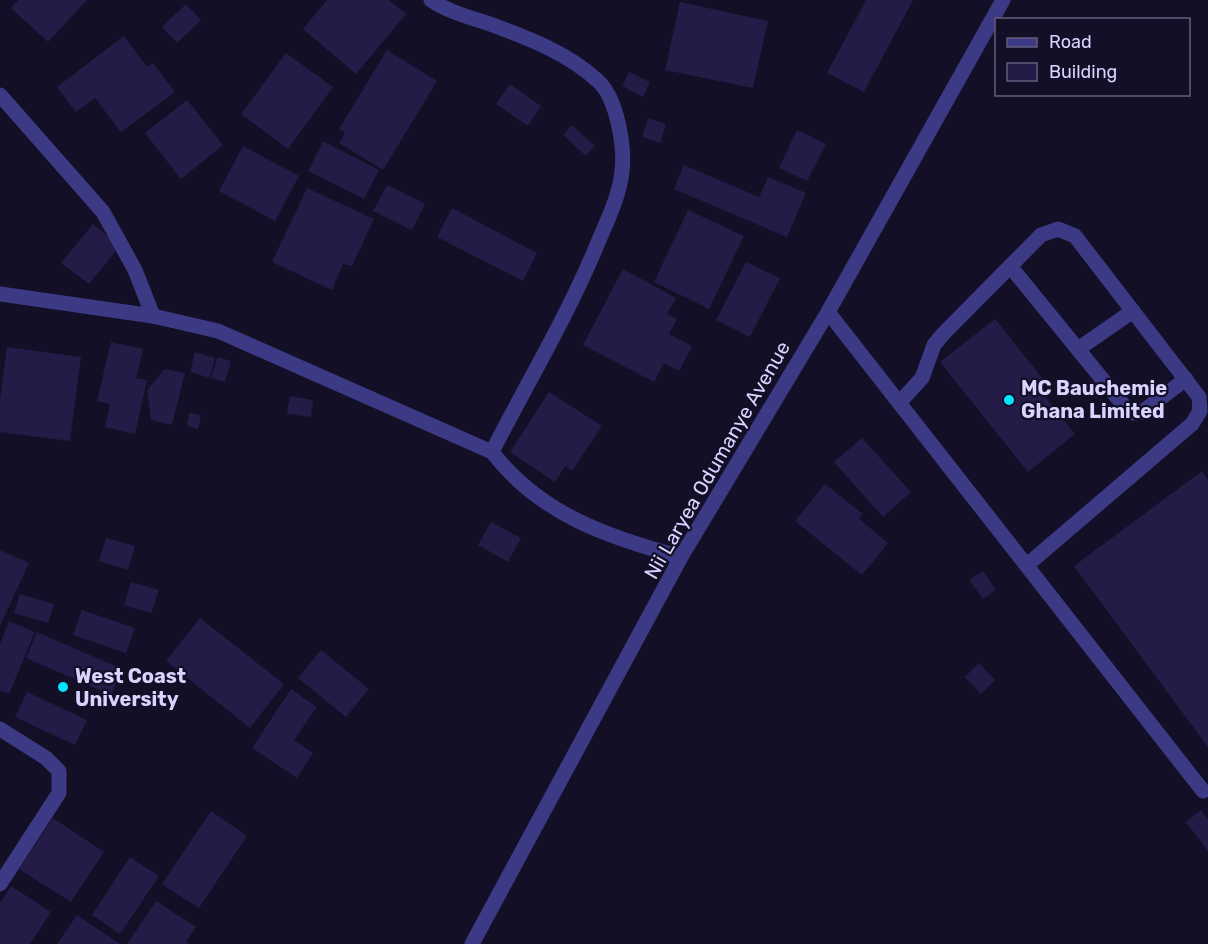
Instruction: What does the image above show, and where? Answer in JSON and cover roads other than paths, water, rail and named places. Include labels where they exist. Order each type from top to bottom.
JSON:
[{"type":"street","points":[[431,0],[445,9],[524,37],[562,55],[600,82],[614,106],[620,133],[622,171],[609,215],[583,278],[492,452]]},
{"type":"street","name":"Nii Laryea Odumanye Avenue","points":[[472,944],[681,557],[828,312],[1003,0]]},
{"type":"street","points":[[0,95],[103,212],[135,270],[153,316]]},
{"type":"street","points":[[899,403],[922,378],[934,345],[943,334],[1041,235],[1058,229],[1074,236],[1199,397],[1200,411],[1191,424],[1026,565]]},
{"type":"street","points":[[1010,266],[1125,407],[1133,413],[1142,412],[1186,380]]},
{"type":"street","points":[[0,294],[153,316],[218,331],[492,452],[525,489],[561,512],[619,540],[681,557]]},
{"type":"street","points":[[1078,350],[1133,311]]},
{"type":"street","points":[[828,312],[1203,791]]},
{"type":"street","points":[[0,729],[46,758],[59,771],[59,793],[0,884]]},
{"type":"place","name":"MC Bauchemie Ghana Limited","points":[[1009,400]]},
{"type":"place","name":"West Coast University","points":[[63,687]]}]
